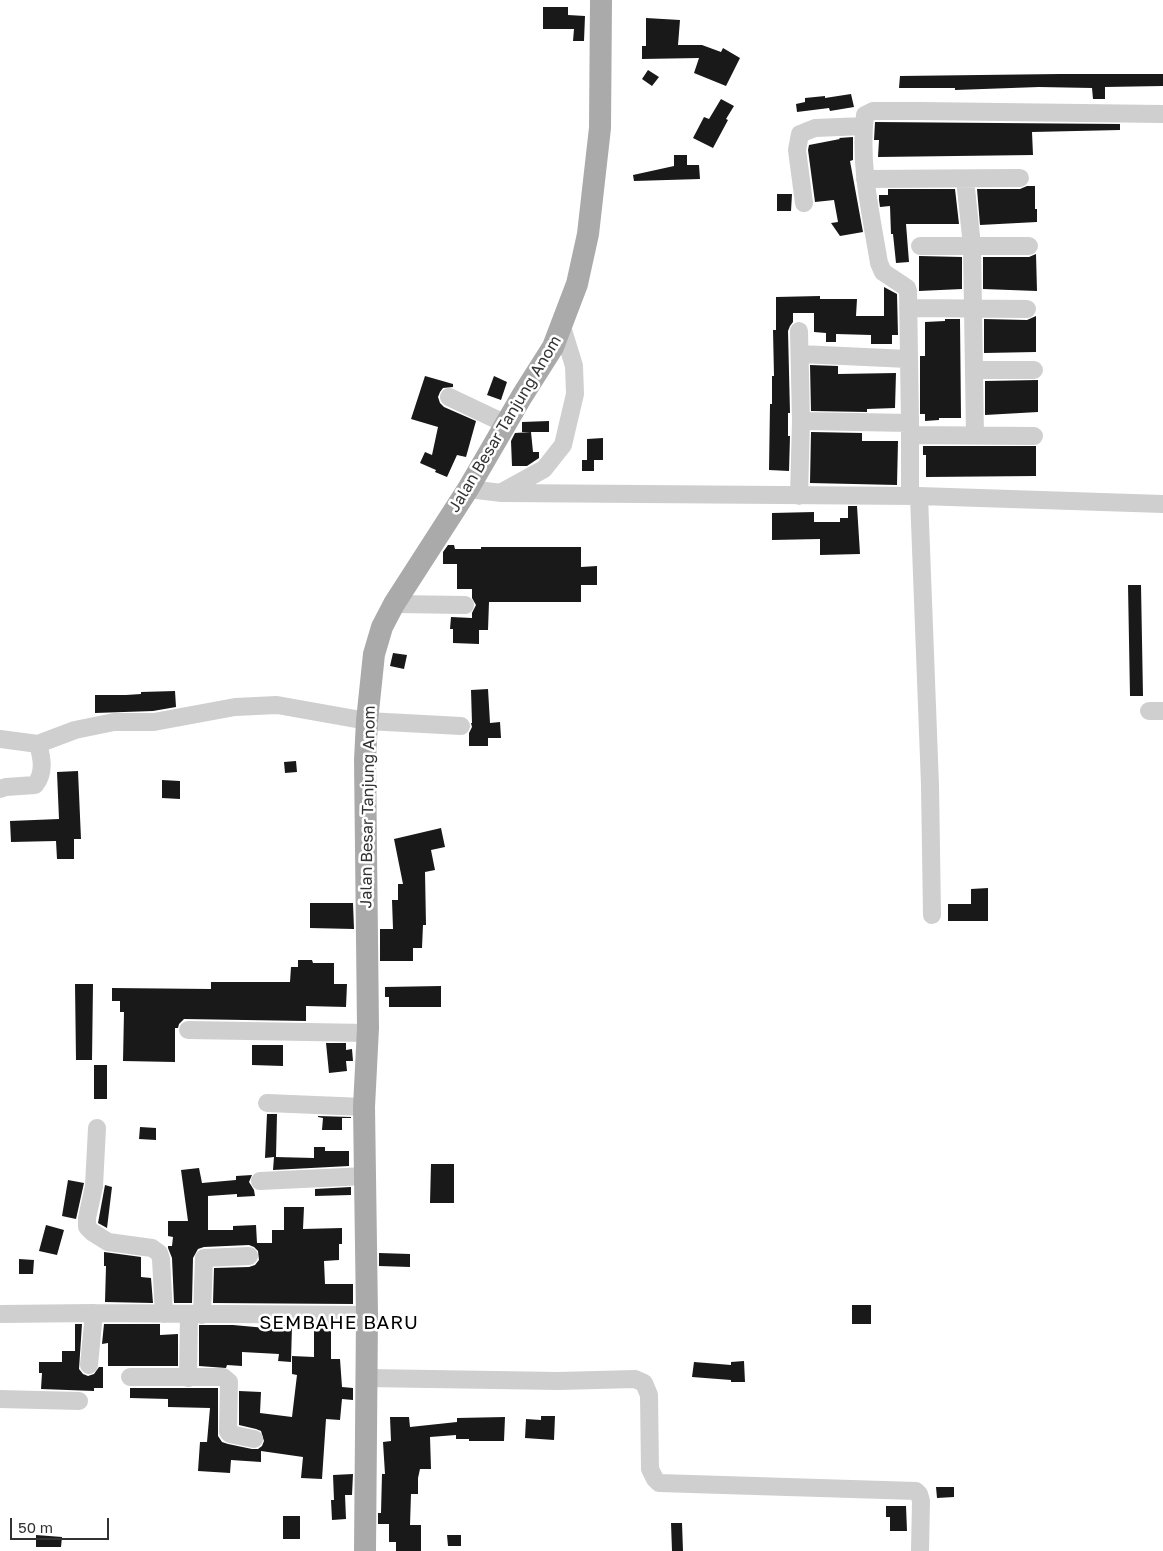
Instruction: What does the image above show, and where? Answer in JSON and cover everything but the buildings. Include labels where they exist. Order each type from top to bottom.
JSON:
[{"type":"main road","name":"Jalan Besar Tanjung Anom","points":[[365,1551],[367,1316],[364,1108],[367,1033],[365,760],[374,654],[382,627],[394,604],[468,488],[522,396],[554,347],[577,284],[594,187],[600,128],[601,0]]},
{"type":"street","points":[[932,915],[930,785],[910,429],[907,288],[883,272],[879,263],[865,179],[865,115],[873,111],[1163,114]]},
{"type":"street","points":[[804,203],[797,150],[800,134],[815,128],[864,126]]},
{"type":"street","points":[[865,179],[1020,178]]},
{"type":"street","points":[[965,179],[972,246],[975,435]]},
{"type":"street","points":[[920,246],[1029,246]]},
{"type":"street","points":[[908,308],[1028,309]]},
{"type":"street","points":[[502,492],[544,469],[563,445],[575,394],[574,366],[562,327]]},
{"type":"street","points":[[798,331],[801,421],[799,496]]},
{"type":"street","points":[[800,354],[908,359]]},
{"type":"street","points":[[974,370],[1034,370]]},
{"type":"street","points":[[449,397],[506,424]]},
{"type":"street","points":[[801,421],[975,435],[1034,436]]},
{"type":"street","points":[[468,488],[502,492],[914,496],[1163,504]]},
{"type":"street","points":[[394,604],[466,605]]},
{"type":"street","points":[[0,739],[38,744],[75,730],[114,722],[154,722],[235,707],[277,705],[367,721],[460,726]]},
{"type":"street","points":[[0,789],[35,785],[40,779],[42,765],[38,744]]},
{"type":"street","points":[[188,1030],[367,1033]]},
{"type":"street","points":[[267,1104],[364,1108]]},
{"type":"street","points":[[97,1128],[94,1186],[87,1218],[87,1227],[108,1242],[152,1248],[159,1253],[161,1259],[164,1314]]},
{"type":"street","points":[[260,1181],[366,1176]]},
{"type":"street","points":[[188,1378],[204,1258],[249,1256]]},
{"type":"street","points":[[0,1314],[367,1316]]},
{"type":"street","points":[[88,1365],[94,1314]]},
{"type":"street","points":[[130,1377],[224,1377],[229,1382],[228,1432],[254,1439]]},
{"type":"street","points":[[367,1378],[558,1381],[635,1379],[644,1383],[648,1395],[650,1469],[655,1479],[660,1483],[916,1491],[919,1494],[920,1501],[920,1551]]},
{"type":"street","points":[[0,1400],[79,1402]]},
{"type":"district","name":"SEMBAHE BARU","points":[[339,1323]]}]
